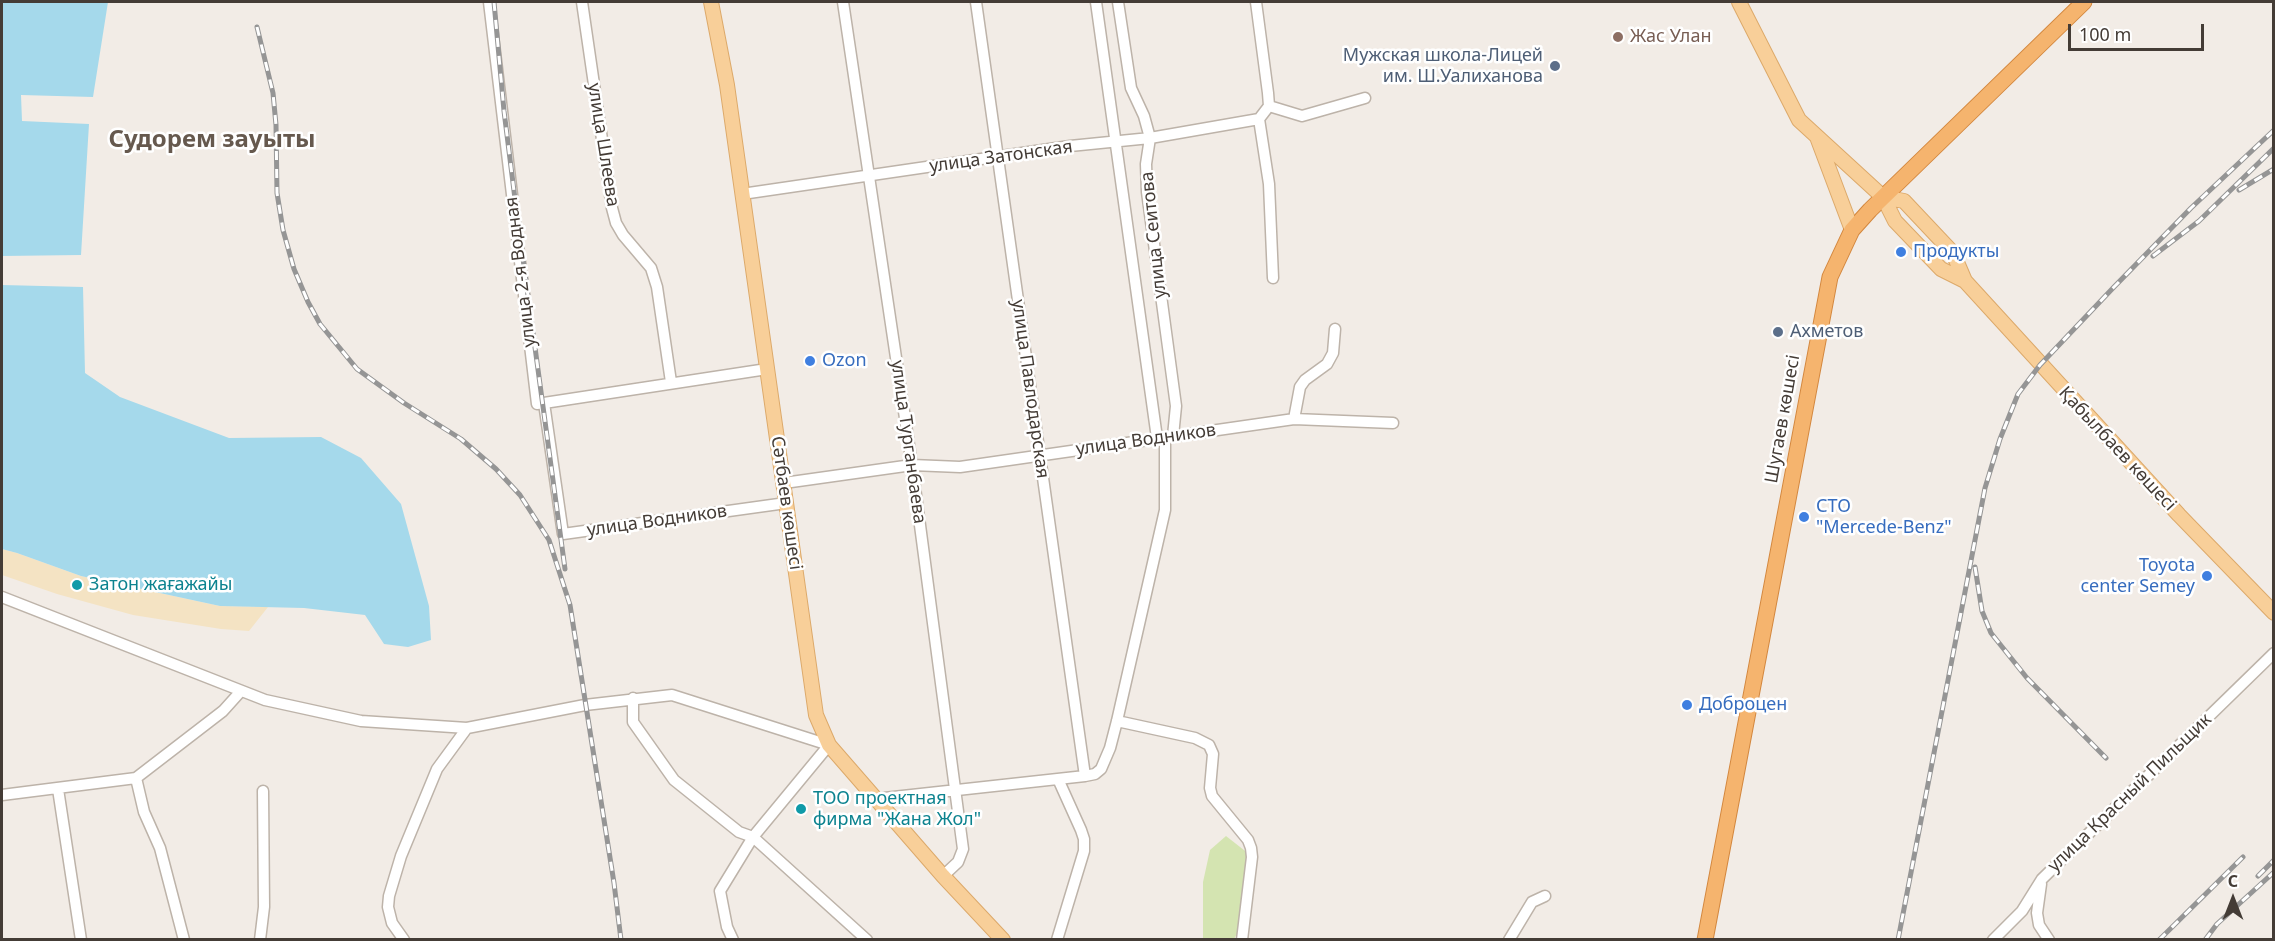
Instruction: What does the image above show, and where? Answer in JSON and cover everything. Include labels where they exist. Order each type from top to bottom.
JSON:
[{"type":"highway","name":"Шугаев көшесі","points":[[1705,939],[1830,278],[1852,230],[1883,197],[2084,2]]},
{"type":"main road","name":"Сәтбаев көшесі","points":[[711,2],[727,85],[816,715],[829,745],[943,876],[1003,939]]},
{"type":"main road","name":"Қабылбаев көшесі","points":[[1739,2],[1799,120],[1883,197],[1894,221],[1941,268],[1965,281],[2153,488],[2274,613]]},
{"type":"main road","points":[[1816,135],[1852,230]]},
{"type":"main road","name":"Қабылбаев көшесі","points":[[1883,197],[1904,201],[1953,252],[1965,281]]},
{"type":"street","name":"улица 2-я Водная","points":[[489,2],[537,404],[544,403],[563,534]]},
{"type":"street","name":"улица Шлеева","points":[[582,2],[612,208],[616,223],[623,235],[651,268],[657,287],[671,382]]},
{"type":"street","name":"улица Турганбаева","points":[[843,2],[912,465],[957,790],[963,849],[958,862],[943,876]]},
{"type":"street","name":"улица Павлодарская","points":[[976,2],[1085,776]]},
{"type":"street","name":"улица Сеитова","points":[[1085,776],[1101,770],[1110,748],[1165,510],[1165,437],[1116,142],[1096,2]]},
{"type":"street","name":"улица Сеитова","points":[[1118,2],[1131,88],[1144,116],[1150,138],[1146,164],[1147,192],[1176,406],[1165,437]]},
{"type":"street","points":[[1256,2],[1269,106],[1259,119],[1269,184],[1274,278]]},
{"type":"street","points":[[1269,106],[1302,116],[1365,98]]},
{"type":"street","name":"улица Затонская","points":[[742,194],[998,156],[1150,138],[1259,119]]},
{"type":"street","points":[[1294,419],[1300,387],[1305,380],[1327,364],[1333,353],[1335,329]]},
{"type":"street","points":[[544,403],[767,369]]},
{"type":"street","name":"улица Водников","points":[[784,483],[912,465],[960,467],[1294,419],[1393,423]]},
{"type":"street","name":"улица Водников","points":[[563,534],[786,504]]},
{"type":"street","points":[[2,597],[265,700],[361,721],[467,728],[568,708],[633,698],[672,695],[829,745],[753,837],[720,891],[727,927],[733,939]]},
{"type":"street","name":"улица Красный Пильщик","points":[[1994,939],[2022,911],[2042,879],[2274,653]]},
{"type":"street","points":[[2,795],[136,778],[223,711],[241,691]]},
{"type":"street","points":[[633,698],[633,722],[674,780],[739,832],[753,837],[867,939]]},
{"type":"street","points":[[1117,721],[1195,738],[1209,745],[1213,754],[1210,788],[1212,796],[1248,840],[1251,848],[1242,939]]},
{"type":"street","points":[[400,938],[392,923],[388,907],[401,856],[437,769],[467,728]]},
{"type":"street","points":[[875,799],[1085,776]]},
{"type":"street","points":[[136,778],[144,812],[160,848],[184,939]]},
{"type":"street","points":[[1057,939],[1084,851],[1081,830],[1058,779]]},
{"type":"street","points":[[58,789],[81,939]]},
{"type":"street","points":[[260,939],[264,907],[264,791]]},
{"type":"street","points":[[2042,879],[2037,913],[2039,925],[2049,939]]},
{"type":"street","points":[[1509,939],[1532,902],[1545,896]]},
{"type":"green space","points":[[1226,836],[1249,854],[1242,925],[1234,939],[1203,940],[1203,882],[1210,850]]},
{"type":"sand","name":"Затон жағажайы","points":[[2,549],[81,576],[220,606],[268,607],[249,631],[221,629],[133,615],[57,594],[2,575]]},
{"type":"water","points":[[2,2],[108,2],[93,97],[21,95],[22,121],[89,124],[81,255],[2,256]]},
{"type":"water","points":[[2,285],[83,287],[85,373],[120,397],[229,438],[321,437],[361,458],[401,504],[429,606],[431,640],[408,647],[384,644],[365,615],[304,608],[220,606],[81,576],[2,549]]},
{"type":"railway","points":[[494,2],[516,207],[565,569]]},
{"type":"railway","points":[[257,27],[273,93],[277,193],[283,230],[294,269],[320,324],[357,369],[404,403],[461,439],[496,469],[520,495],[549,540],[570,605],[621,940]]},
{"type":"railway","points":[[1898,940],[1985,488],[2000,439],[2018,394],[2040,365],[2113,288],[2191,208],[2274,130]]},
{"type":"railway","points":[[2153,256],[2199,221],[2274,148]]},
{"type":"railway","points":[[2239,190],[2274,169]]},
{"type":"railway","points":[[1975,567],[1982,611],[1991,633],[2027,678],[2106,758]]},
{"type":"railway","points":[[2159,940],[2243,857]]},
{"type":"railway","points":[[2258,876],[2274,860]]},
{"type":"railway","points":[[2205,940],[2217,924],[2274,872]]},
{"type":"place","name":"Жас Улан","points":[[1618,37]]},
{"type":"place","name":"Мужская школа-Лицей им. Ш.Уалиханова","points":[[1555,66]]},
{"type":"place","name":"Продукты","points":[[1901,252]]},
{"type":"place","name":"Ахметов","points":[[1778,332]]},
{"type":"place","name":"Ozon","points":[[810,361]]},
{"type":"place","name":"СТО \"Mercede-Benz\"","points":[[1804,517]]},
{"type":"place","name":"Toyota center Semey","points":[[2207,576]]},
{"type":"place","name":"Затон жағажайы","points":[[77,585]]},
{"type":"place","name":"Доброцен","points":[[1687,705]]},
{"type":"place","name":"ТОО проектная фирма \"Жана Жол\"","points":[[801,809]]},
{"type":"district","name":"Судорем зауыты","points":[[212,140]]}]
